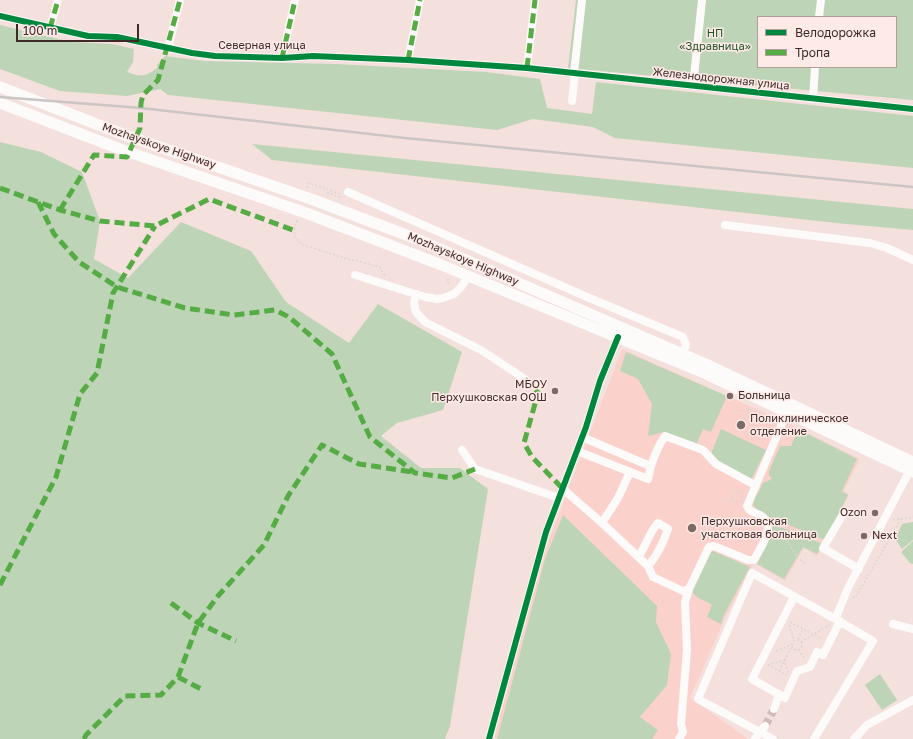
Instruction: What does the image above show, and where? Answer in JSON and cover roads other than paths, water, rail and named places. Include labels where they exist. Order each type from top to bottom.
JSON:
[{"type":"main road","name":"Mozhayskoye Highway","points":[[0,87],[125,135],[309,194],[422,241],[682,354],[912,468]]},
{"type":"main road","name":"Mozhayskoye Highway","points":[[0,103],[302,215],[399,248],[469,276],[704,373],[912,468]]},
{"type":"street","points":[[50,28],[58,0]]},
{"type":"street","points":[[168,48],[180,0]]},
{"type":"street","points":[[282,58],[295,0]]},
{"type":"street","points":[[408,60],[420,0]]},
{"type":"street","points":[[527,68],[535,0]]},
{"type":"street","points":[[572,101],[582,0]]},
{"type":"street","points":[[693,86],[702,0]]},
{"type":"street","points":[[819,16],[821,0]]},
{"type":"street","name":"Северная улица","points":[[0,16],[88,36],[117,37],[139,40],[168,48],[216,56],[282,58],[314,56],[408,60],[527,68]]},
{"type":"street","name":"Железнодорожная улица","points":[[527,68],[913,109]]},
{"type":"street","points":[[813,99],[815,68]]},
{"type":"street","points":[[346,194],[683,337],[686,345],[682,354]]},
{"type":"street","points":[[726,225],[870,243],[887,248],[913,260]]},
{"type":"street","points":[[355,275],[437,299],[449,296],[458,291],[469,276]]},
{"type":"street","points":[[416,294],[414,303],[416,312],[425,322],[481,350],[525,379]]},
{"type":"street","points":[[489,739],[546,532],[577,451],[600,381],[618,337]]},
{"type":"street","points":[[679,739],[683,732],[681,724],[687,650],[685,602],[689,589],[708,547],[714,546],[748,560],[754,560],[767,535],[768,526],[762,516],[752,512],[747,506],[787,412]]},
{"type":"street","points":[[577,451],[648,478],[650,466],[658,446],[665,436],[703,450],[716,464],[755,485]]},
{"type":"street","points":[[582,437],[650,466]]},
{"type":"street","points":[[462,450],[475,469],[559,498]]},
{"type":"street","points":[[794,597],[752,679],[785,698],[796,671],[810,666],[817,652],[823,655],[838,620],[837,615],[858,569],[912,468]]},
{"type":"street","points":[[602,523],[618,498],[630,472]]},
{"type":"street","points":[[563,489],[648,566],[653,577],[683,591],[689,589]]},
{"type":"street","points":[[845,511],[824,548],[858,569]]},
{"type":"street","points":[[638,557],[658,523],[668,528],[652,562],[648,566]]},
{"type":"street","points":[[773,739],[763,729],[698,699],[752,573],[873,641],[814,739]]},
{"type":"street","points":[[893,624],[913,629]]},
{"type":"street","points":[[774,709],[779,694]]},
{"type":"street","points":[[854,739],[867,725],[913,700]]},
{"type":"street","points":[[755,739],[763,729]]},
{"type":"tunnel","points":[[765,726],[774,709]]},
{"type":"railway","points":[[0,97],[141,108],[405,138],[913,187]]},
{"type":"place","name":"МБОУ Перхушковская ООШ","points":[[555,391]]},
{"type":"place","name":"Больница","points":[[730,396]]},
{"type":"place","name":"Поликлиническое отделение","points":[[741,425]]},
{"type":"place","name":"Ozon","points":[[875,513]]},
{"type":"place","name":"Перхушковская участковая больница","points":[[692,528]]},
{"type":"place","name":"Next","points":[[864,536]]},
{"type":"park label","name":"НП «Здравница»","points":[[715,40]]}]
